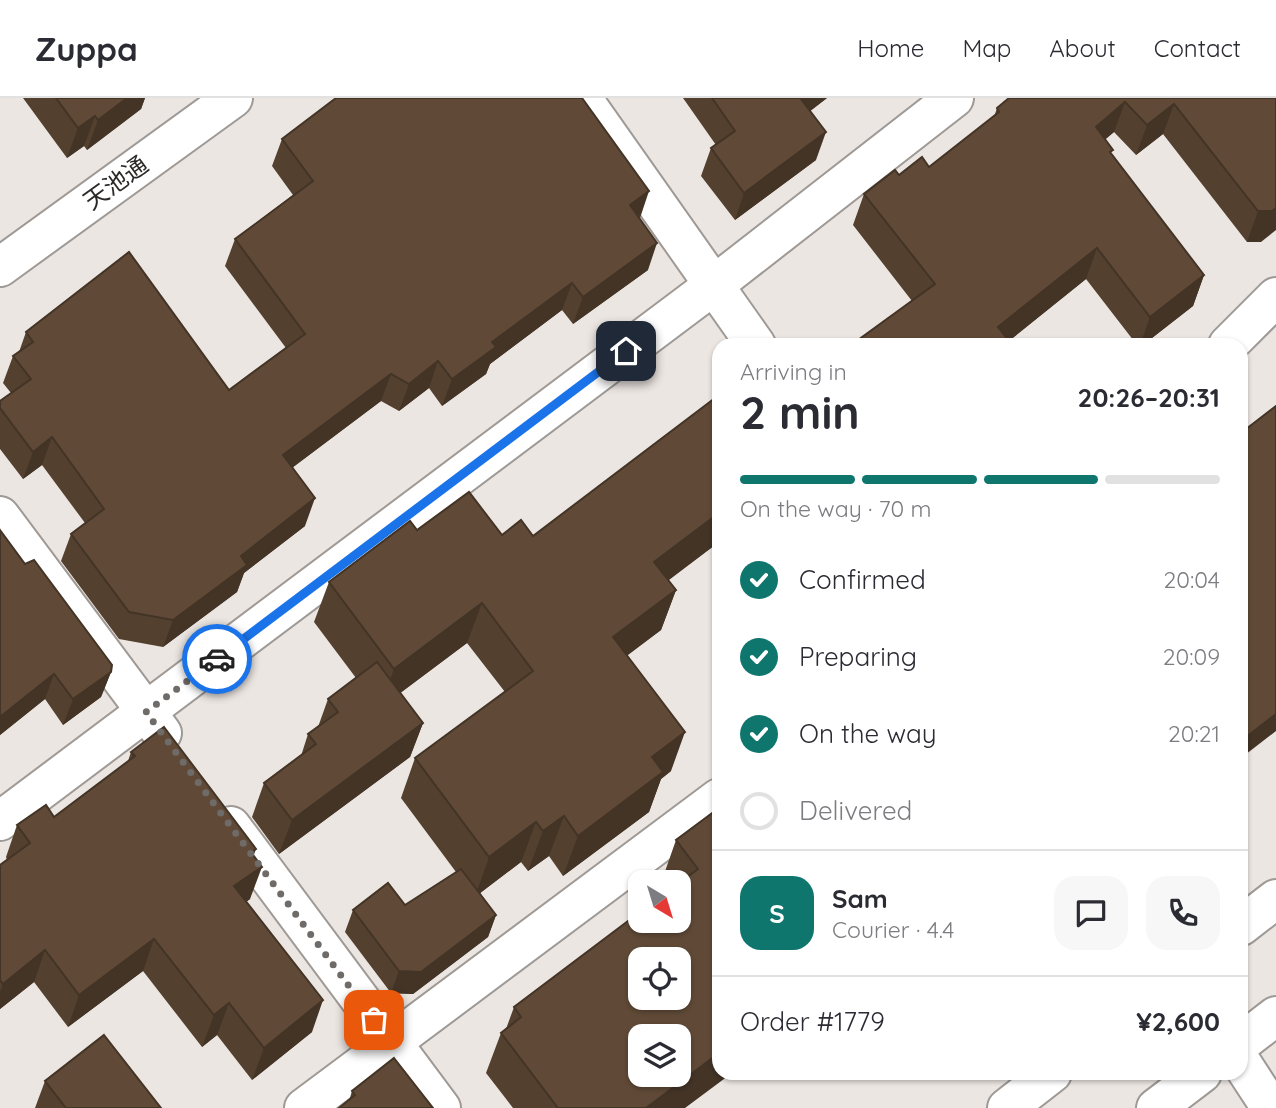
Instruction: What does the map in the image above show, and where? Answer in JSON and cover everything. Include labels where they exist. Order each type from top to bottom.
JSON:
[{"type":"street","name":"天池通","points":[[0,267],[233,98]]},
{"type":"street","points":[[582,98],[751,338]]},
{"type":"street","points":[[0,821],[714,285],[954,98]]},
{"type":"street","points":[[1235,338],[1276,296]]},
{"type":"street","points":[[0,516],[179,756]]},
{"type":"street","points":[[212,800],[441,1108]]},
{"type":"street","points":[[304,1108],[712,803]]},
{"type":"street","points":[[1248,921],[1276,899]]},
{"type":"street","points":[[1248,1038],[1276,1016]]},
{"type":"street","points":[[1248,1073],[1271,1108]]},
{"type":"street","points":[[1007,1108],[1043,1080]]},
{"type":"street","points":[[1156,1108],[1193,1080]]},
{"type":"building","points":[[56,98],[127,98],[98,120],[95,116],[78,128]]},
{"type":"building","points":[[336,98],[582,98],[649,191],[630,205],[657,243],[583,297],[572,283],[492,342],[496,347],[452,379],[438,361],[409,384],[391,374],[283,455],[315,498],[241,556],[247,565],[173,620],[129,612],[71,534],[104,509],[52,437],[33,452],[0,408],[0,401],[31,379],[13,356],[33,342],[26,332],[129,252],[229,390],[305,334],[235,239],[313,181],[282,139]]},
{"type":"building","points":[[712,98],[802,98],[826,132],[744,193],[711,148],[735,131]]},
{"type":"building","points":[[1009,98],[1276,98],[1276,208],[1272,211],[1258,211],[1174,104],[1147,125],[1125,102],[1096,127],[1113,150],[1110,152],[1204,275],[1150,317],[1097,248],[998,327],[1007,338],[861,338],[935,284],[864,194],[895,170],[899,175],[922,157],[929,167],[999,112],[997,108]]},
{"type":"building","points":[[712,400],[712,518],[654,562],[676,590],[613,637],[685,732],[652,757],[663,772],[578,836],[564,816],[543,831],[536,822],[489,857],[415,758],[533,671],[482,603],[394,669],[329,582],[410,521],[417,530],[469,492],[502,535],[521,520],[533,536]]},
{"type":"building","points":[[1276,406],[1276,714],[1248,736],[1248,428]]},
{"type":"building","points":[[0,530],[25,564],[34,560],[112,665],[111,672],[73,699],[54,674],[0,717]]},
{"type":"building","points":[[377,662],[423,723],[292,820],[264,783],[316,744],[308,734],[338,712],[328,699]]},
{"type":"building","points":[[164,727],[256,849],[251,852],[262,867],[234,886],[323,1000],[264,1048],[229,1003],[214,1015],[154,939],[79,995],[45,950],[3,984],[0,980],[0,865],[30,843],[17,825],[46,805],[54,817],[135,756],[131,752]]},
{"type":"building","points":[[712,813],[712,1058],[691,1074],[691,1024],[628,1024],[628,1087],[674,1087],[646,1108],[558,1108],[501,1033],[521,1017],[514,1007],[628,921],[628,933],[691,933],[691,874],[698,869],[676,840]]},
{"type":"building","points":[[461,869],[496,915],[421,972],[399,971],[353,910],[388,883],[405,905]]},
{"type":"building","points":[[104,1035],[161,1108],[66,1108],[45,1081]]},
{"type":"building","points":[[394,1058],[433,1108],[339,1108],[355,1095],[352,1091]]},
{"type":"way so far","points":[[217,659],[146,712],[374,1020]]},
{"type":"route","points":[[217,659],[626,351]]}]
